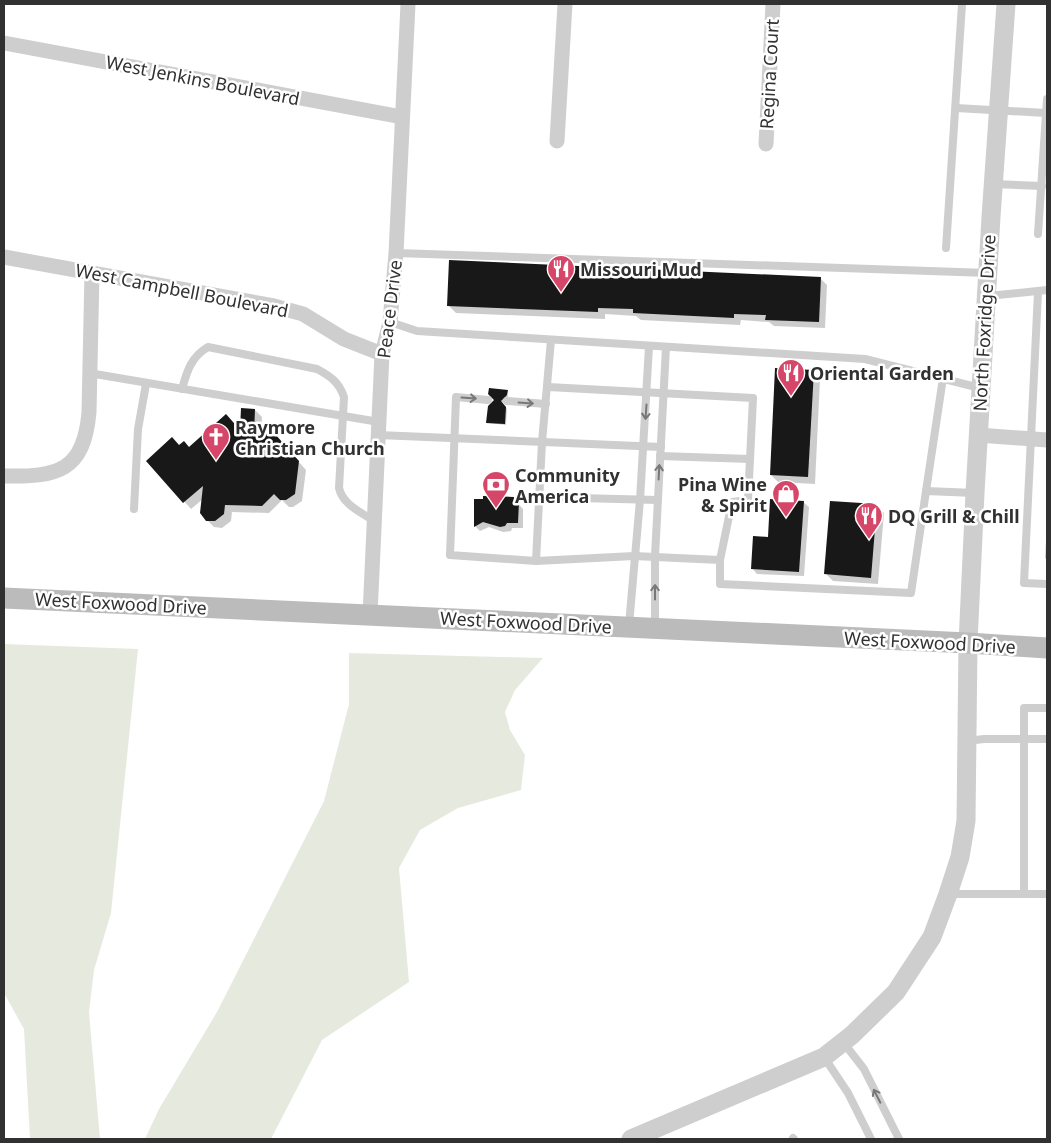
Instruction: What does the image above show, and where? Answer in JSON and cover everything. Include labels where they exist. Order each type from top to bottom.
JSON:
[{"type":"main road","name":"West Foxwood Drive","points":[[4,598],[968,642],[1047,648]]},
{"type":"street","name":"Peace Drive","points":[[370,615],[382,354],[390,322],[396,253],[408,4]]},
{"type":"street","points":[[557,141],[565,4]]},
{"type":"street","name":"Regina Court","points":[[766,144],[773,4]]},
{"type":"street","name":"North Foxridge Drive","points":[[631,1139],[824,1057],[843,1042],[896,992],[932,937],[948,894],[960,857],[966,821],[968,642],[980,388],[988,296],[993,184],[1006,4]]},
{"type":"street","name":"West Jenkins Boulevard","points":[[4,43],[402,117]]},
{"type":"street","name":"West Campbell Boulevard","points":[[4,257],[274,306],[303,314],[344,339],[382,354]]},
{"type":"street","points":[[4,476],[37,476],[62,469],[78,453],[89,418],[92,273]]},
{"type":"street","points":[[978,436],[1047,440]]},
{"type":"lane","points":[[946,248],[962,4]]},
{"type":"lane","points":[[1038,234],[1047,99]]},
{"type":"lane","points":[[956,108],[1046,113]]},
{"type":"lane","points":[[993,184],[1042,186]]},
{"type":"lane","points":[[396,253],[988,273]]},
{"type":"lane","points":[[988,296],[1047,290]]},
{"type":"lane","points":[[1038,292],[1024,583],[1047,584]]},
{"type":"lane","points":[[390,322],[417,331],[865,359],[980,388]]},
{"type":"lane","points":[[536,561],[538,497],[552,340]]},
{"type":"lane","points":[[629,627],[648,393],[649,346]]},
{"type":"lane","points":[[182,390],[192,360],[199,352],[208,347],[318,369],[331,376],[341,387],[344,397],[339,488],[344,501],[374,521]]},
{"type":"lane","points":[[655,628],[655,556],[666,347]]},
{"type":"lane","points":[[90,374],[344,416],[379,428],[453,438],[644,446],[661,451],[750,459]]},
{"type":"lane","points":[[548,387],[753,398],[748,500],[732,502],[720,560],[720,584],[910,593],[943,378]]},
{"type":"lane","points":[[134,510],[138,429],[146,384]]},
{"type":"lane","points":[[488,400],[456,397],[450,556],[536,561],[634,556],[720,560]]},
{"type":"lane","points":[[507,401],[546,404]]},
{"type":"lane","points":[[926,490],[975,493]]},
{"type":"lane","points":[[538,497],[658,500]]},
{"type":"lane","points":[[1024,894],[1024,708],[1047,708]]},
{"type":"lane","points":[[968,741],[1047,739]]},
{"type":"lane","points":[[948,894],[1047,894]]},
{"type":"lane","points":[[843,1042],[864,1069],[899,1139]]},
{"type":"lane","points":[[824,1057],[848,1093],[871,1139]]},
{"type":"shaded area","points":[[4,644],[138,649],[111,913],[94,970],[89,1012],[100,1139],[30,1139],[24,1029],[4,993]]},
{"type":"shaded area","points":[[349,653],[543,658],[515,690],[505,712],[510,730],[525,755],[521,790],[458,808],[420,830],[399,868],[409,982],[322,1040],[271,1139],[145,1139],[159,1109],[217,1012],[324,801],[349,704]]},
{"type":"building","points":[[449,260],[821,277],[819,322],[765,320],[766,315],[734,314],[734,318],[633,313],[633,309],[598,308],[598,312],[447,306]]},
{"type":"building","points":[[775,368],[814,370],[808,477],[770,475]]},
{"type":"building","points":[[489,388],[508,390],[507,395],[501,401],[506,407],[505,424],[486,423],[488,406],[494,400],[488,394]]},
{"type":"building","points":[[241,408],[255,409],[254,433],[275,434],[299,461],[295,494],[286,500],[280,500],[274,494],[262,506],[225,505],[224,514],[215,521],[206,521],[200,513],[203,486],[183,503],[146,461],[172,437],[179,445],[184,441],[189,447],[226,414],[240,430]]},
{"type":"building","name":"Community America","points":[[483,496],[514,497],[514,502],[519,502],[518,523],[507,523],[505,526],[500,527],[483,522],[474,527],[474,499],[483,499]]},
{"type":"building","name":"Pina Wine & Spirit","points":[[770,499],[804,501],[799,572],[751,569],[753,536],[768,537]]},
{"type":"building","points":[[830,501],[877,504],[871,578],[824,574]]},
{"type":"place","name":"Missouri Mud","points":[[561,293]]},
{"type":"place","name":"Oriental Garden","points":[[791,397]]},
{"type":"place","name":"Raymore Christian Church","points":[[216,461]]},
{"type":"place","name":"Community America","points":[[496,509]]},
{"type":"place","name":"Pina Wine & Spirit","points":[[786,518]]},
{"type":"place","name":"DQ Grill & Chill","points":[[869,540]]}]
